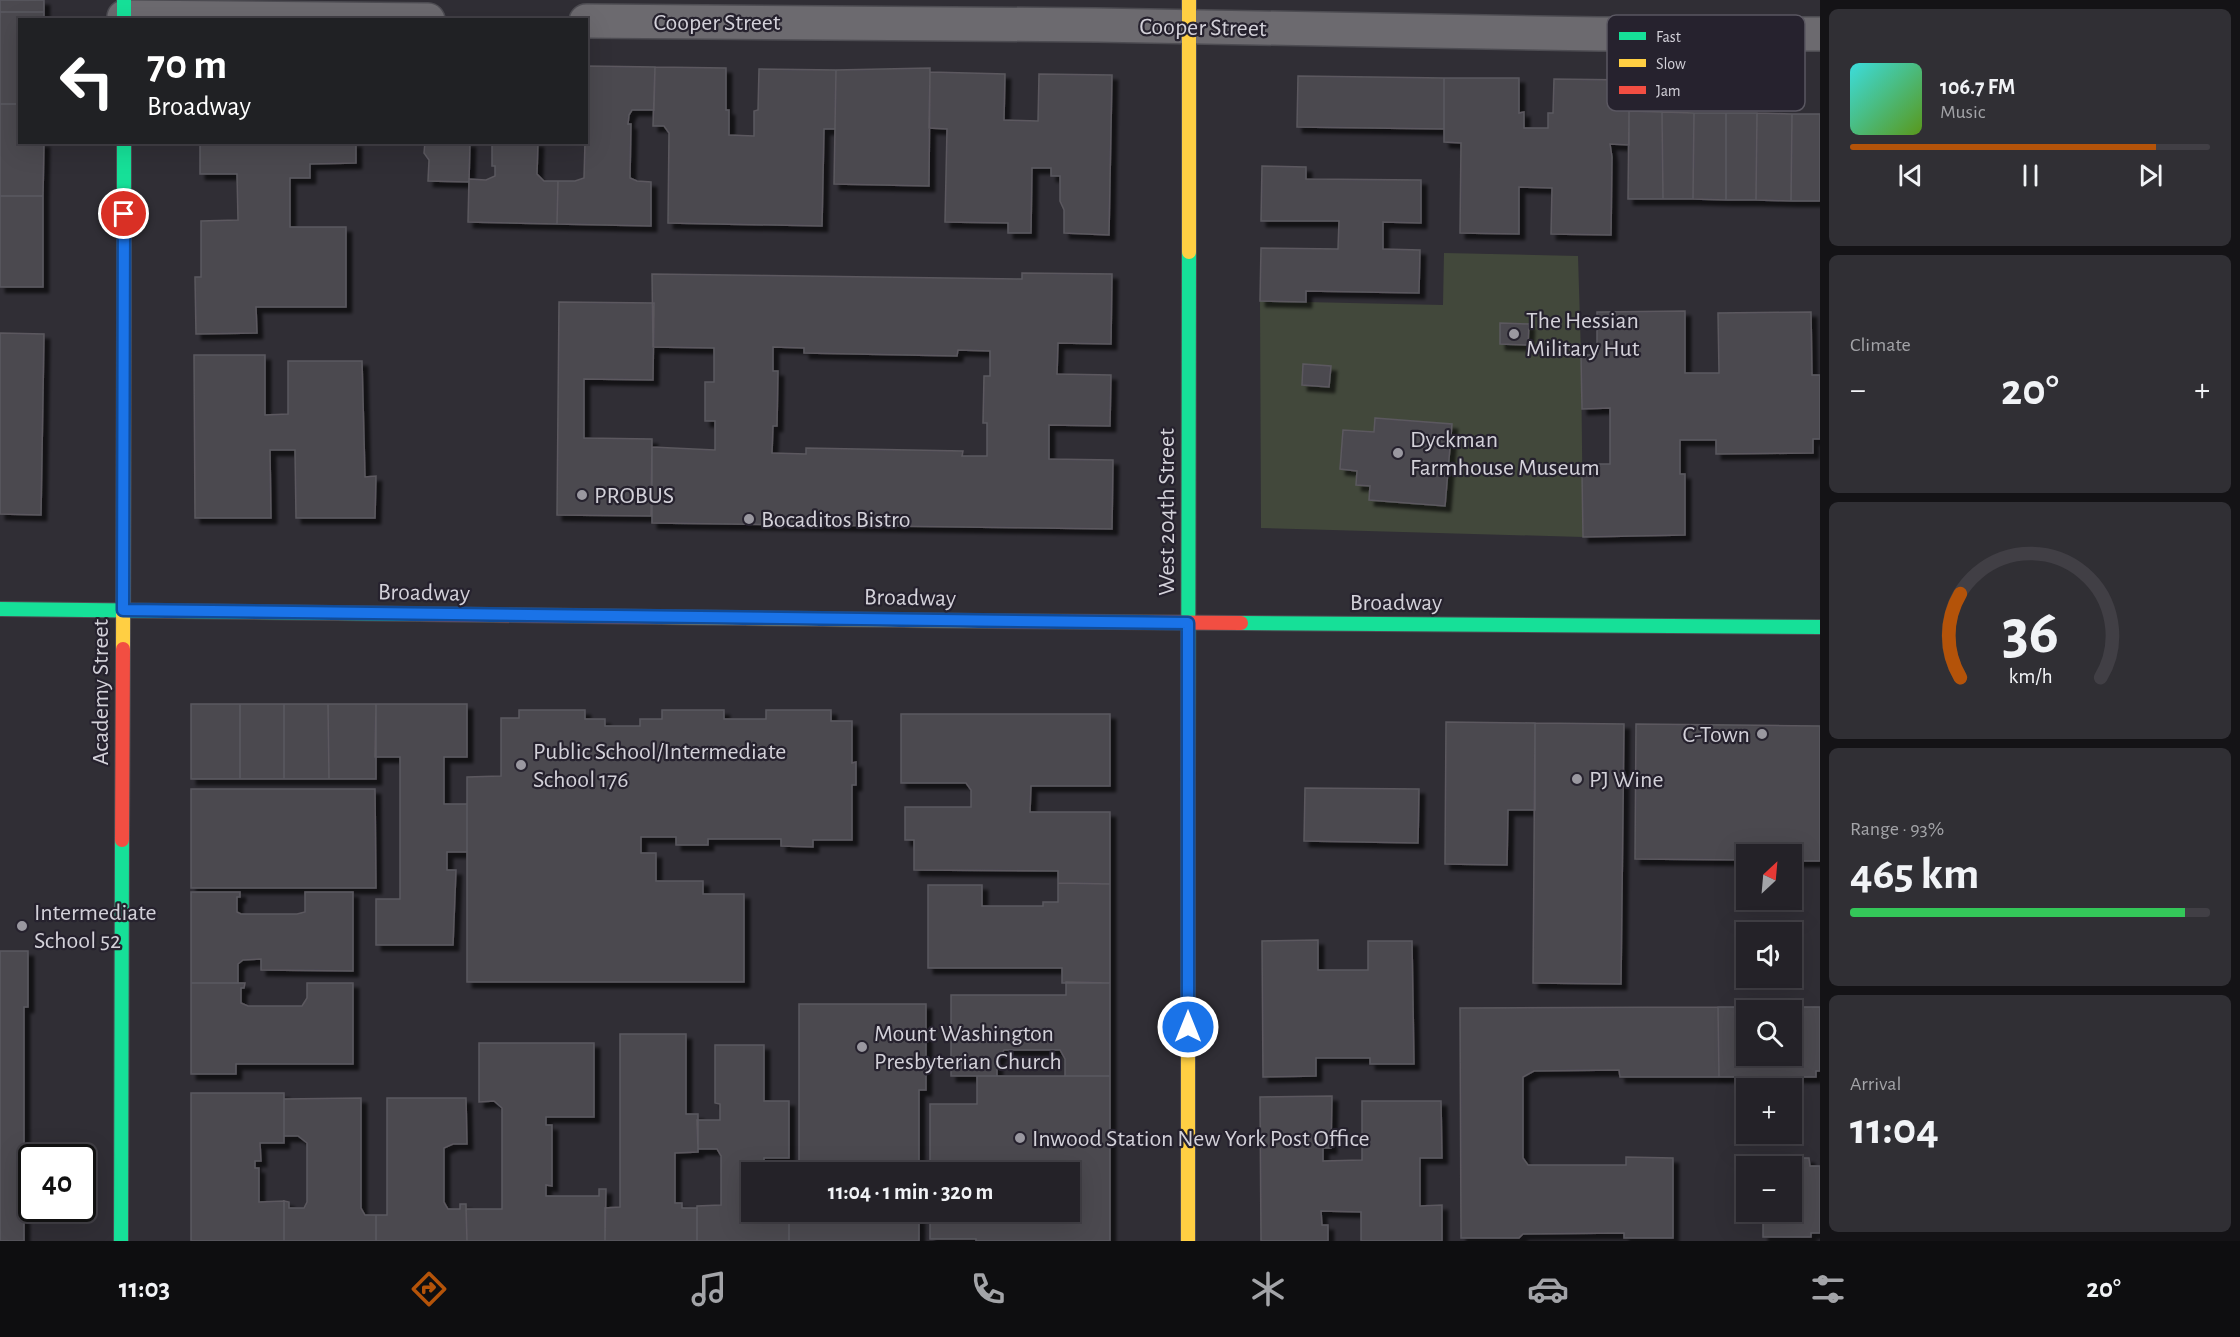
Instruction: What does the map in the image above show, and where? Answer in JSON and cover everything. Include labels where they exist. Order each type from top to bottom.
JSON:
[{"type":"street","points":[[124,12],[352,18]]},
{"type":"street","name":"Cooper Street","points":[[588,21],[1189,13],[1607,34]]},
{"type":"street","name":"West 204th Street","points":[[1188,1241],[1189,13]]},
{"type":"street","name":"Academy Street","points":[[121,1241],[124,144]]},
{"type":"street","name":"Broadway","points":[[0,609],[1188,623],[1820,627]]},
{"type":"green space","points":[[1444,253],[1578,256],[1583,537],[1261,528],[1260,301],[1443,305]]},
{"type":"building","points":[[0,0],[44,0],[44,12],[0,12]]},
{"type":"building","points":[[0,12],[44,12],[44,18],[18,18],[18,104],[0,104]]},
{"type":"building","points":[[588,66],[655,67],[654,110],[632,110],[628,124],[631,124],[630,178],[651,182],[651,226],[557,224],[558,181],[575,181],[584,178],[585,144],[588,144]]},
{"type":"building","points":[[655,67],[726,68],[726,110],[729,110],[729,135],[754,136],[754,111],[758,110],[759,69],[836,70],[835,129],[824,129],[822,226],[668,223],[669,133],[664,126],[653,126]]},
{"type":"building","points":[[930,68],[929,186],[834,184],[836,70]]},
{"type":"building","points":[[930,72],[1005,74],[1004,120],[1038,121],[1039,74],[1112,75],[1109,235],[1064,233],[1060,176],[1051,176],[1051,168],[1032,168],[1031,233],[1008,233],[1008,223],[945,222],[947,129],[929,128]]},
{"type":"building","points":[[1298,76],[1444,78],[1444,129],[1297,127]]},
{"type":"building","points":[[1444,78],[1519,78],[1519,113],[1524,112],[1524,128],[1548,128],[1548,113],[1553,113],[1554,79],[1607,80],[1607,111],[1629,111],[1629,145],[1610,144],[1612,157],[1611,235],[1551,234],[1552,188],[1519,187],[1519,234],[1460,233],[1461,143],[1444,142]]},
{"type":"building","points":[[0,104],[18,104],[18,144],[44,144],[43,196],[0,196]]},
{"type":"building","points":[[1629,111],[1662,112],[1663,199],[1628,199]]},
{"type":"building","points":[[1662,112],[1694,113],[1693,199],[1663,199]]},
{"type":"building","points":[[1694,113],[1726,113],[1726,200],[1693,199]]},
{"type":"building","points":[[1726,113],[1757,113],[1756,200],[1726,200]]},
{"type":"building","points":[[1757,113],[1792,114],[1791,201],[1756,200]]},
{"type":"building","points":[[1792,114],[1820,114],[1820,201],[1791,201]]},
{"type":"building","points":[[200,144],[356,144],[356,163],[310,164],[310,178],[290,178],[290,227],[346,227],[346,307],[256,307],[257,333],[196,334],[195,277],[201,277],[201,221],[238,220],[237,174],[200,174]]},
{"type":"building","points":[[425,144],[470,144],[469,182],[428,181],[429,160],[424,153]]},
{"type":"building","points":[[492,144],[538,144],[537,174],[544,181],[558,181],[557,224],[468,222],[469,179],[486,180],[495,176],[495,166],[492,166]]},
{"type":"building","points":[[1262,166],[1306,167],[1306,179],[1421,180],[1421,223],[1383,222],[1383,249],[1420,250],[1419,293],[1306,291],[1306,302],[1260,301],[1261,248],[1338,249],[1339,221],[1261,221]]},
{"type":"building","points":[[0,196],[43,196],[43,287],[0,287]]},
{"type":"building","points":[[1022,273],[1112,274],[1111,344],[1058,343],[1057,374],[1111,375],[1110,426],[1049,425],[1049,459],[1113,460],[1112,529],[652,523],[652,447],[715,450],[715,421],[705,421],[705,382],[714,382],[714,348],[653,347],[652,274],[1022,279]],"holes":[[[773,347],[804,348],[804,353],[957,356],[958,350],[990,351],[990,376],[984,376],[983,423],[987,423],[987,456],[962,456],[963,451],[806,448],[806,454],[772,453],[773,426],[777,426],[778,371],[773,371]]]},
{"type":"building","points":[[559,302],[654,303],[653,380],[584,379],[584,438],[652,439],[651,516],[557,515]]},
{"type":"building","points":[[1685,311],[1685,373],[1719,373],[1718,313],[1811,312],[1812,375],[1820,375],[1820,439],[1813,439],[1813,453],[1716,454],[1716,440],[1680,440],[1680,474],[1685,474],[1685,535],[1583,537],[1582,473],[1593,473],[1592,464],[1610,464],[1610,408],[1582,409],[1581,355],[1597,355],[1597,312]]},
{"type":"building","name":"The Hessian Military Hut","points":[[1500,323],[1529,324],[1528,345],[1500,344]]},
{"type":"building","points":[[0,333],[44,334],[41,515],[0,514]]},
{"type":"building","points":[[194,355],[265,355],[265,415],[288,414],[288,361],[362,361],[365,477],[376,476],[375,518],[296,518],[295,450],[270,450],[271,518],[195,518]]},
{"type":"building","points":[[1303,364],[1331,366],[1329,387],[1302,385]]},
{"type":"building","points":[[1375,418],[1452,424],[1445,506],[1369,500],[1370,486],[1356,485],[1357,471],[1340,469],[1343,430],[1374,432]]},
{"type":"building","points":[[191,704],[240,704],[240,779],[191,779]]},
{"type":"building","points":[[240,704],[284,704],[284,779],[240,779]]},
{"type":"building","points":[[284,704],[328,704],[329,779],[284,779]]},
{"type":"building","points":[[328,704],[376,704],[376,779],[329,779]]},
{"type":"building","points":[[376,704],[467,704],[467,757],[444,757],[444,804],[467,804],[467,852],[447,852],[447,870],[456,870],[453,945],[376,945],[376,899],[400,899],[400,757],[375,757]]},
{"type":"building","points":[[519,710],[585,710],[585,719],[605,719],[605,726],[640,726],[640,719],[662,719],[662,710],[724,710],[724,719],[766,719],[766,710],[831,710],[831,721],[852,721],[852,763],[856,762],[856,785],[852,785],[852,840],[813,840],[813,847],[781,846],[781,839],[708,839],[708,845],[676,845],[676,837],[641,837],[641,853],[656,853],[656,881],[703,881],[703,894],[744,894],[744,982],[467,982],[467,777],[501,776],[501,718],[519,718]]},
{"type":"building","points":[[901,714],[1110,714],[1110,786],[1031,786],[1030,812],[1110,812],[1110,884],[1058,883],[1058,871],[914,870],[914,840],[905,840],[905,807],[971,807],[971,790],[966,783],[901,783]]},
{"type":"building","points":[[1446,722],[1535,723],[1535,810],[1508,810],[1507,865],[1445,864]]},
{"type":"building","points":[[1535,723],[1624,724],[1621,984],[1533,983]]},
{"type":"building","points":[[1636,724],[1820,726],[1820,861],[1802,861],[1802,844],[1736,844],[1736,860],[1635,859]]},
{"type":"building","points":[[1305,788],[1419,789],[1418,843],[1304,841]]},
{"type":"building","points":[[191,789],[375,789],[376,888],[191,888]]},
{"type":"building","points":[[1058,883],[1110,884],[1110,983],[1062,983],[1062,968],[928,968],[928,885],[982,885],[982,906],[1043,906],[1043,902],[1058,902]]},
{"type":"building","points":[[191,892],[240,892],[240,897],[237,897],[237,912],[241,914],[297,914],[305,912],[305,892],[353,892],[353,971],[261,970],[261,959],[243,960],[238,964],[238,983],[191,983]]},
{"type":"building","points":[[1318,940],[1318,970],[1368,970],[1368,941],[1412,941],[1414,1064],[1370,1064],[1370,1058],[1316,1058],[1316,1076],[1263,1077],[1262,941]]},
{"type":"building","points":[[0,951],[28,951],[28,1007],[24,1007],[24,1144],[18,1144],[18,1222],[24,1222],[24,1241],[0,1241]]},
{"type":"building","points":[[1066,982],[1110,983],[1110,1076],[1065,1076],[1065,1059],[1060,1050],[1004,1050],[997,1060],[997,1076],[951,1076],[951,995],[1066,995]]},
{"type":"building","points":[[191,983],[245,983],[244,988],[241,988],[241,1003],[248,1006],[302,1006],[307,998],[307,983],[353,983],[353,1064],[236,1064],[236,1074],[191,1074]]},
{"type":"building","name":"Mount Washington Presbyterian Church","points":[[799,1004],[926,1004],[926,1090],[919,1090],[919,1162],[799,1162]]},
{"type":"building","points":[[1718,1007],[1719,1077],[1620,1077],[1619,1070],[1534,1071],[1523,1077],[1523,1158],[1528,1165],[1626,1165],[1626,1157],[1673,1158],[1673,1238],[1624,1238],[1624,1233],[1523,1234],[1519,1238],[1461,1238],[1460,1008]]},
{"type":"building","points":[[1718,1007],[1736,1007],[1736,1066],[1802,1066],[1802,1007],[1820,1007],[1820,1071],[1816,1071],[1816,1077],[1719,1077]]},
{"type":"building","points":[[620,1034],[686,1034],[686,1114],[698,1114],[698,1152],[675,1153],[675,1203],[682,1203],[682,1208],[697,1208],[697,1241],[605,1241],[605,1208],[620,1207]]},
{"type":"building","points":[[479,1043],[594,1043],[594,1117],[546,1117],[546,1125],[552,1125],[552,1186],[546,1185],[546,1196],[599,1196],[599,1189],[606,1189],[605,1241],[467,1241],[466,1209],[502,1209],[502,1108],[494,1101],[479,1102]]},
{"type":"building","points":[[715,1045],[764,1045],[764,1101],[789,1101],[789,1158],[764,1158],[764,1162],[741,1162],[741,1222],[789,1222],[789,1241],[697,1241],[697,1206],[721,1205],[721,1156],[717,1149],[698,1149],[697,1120],[720,1120],[720,1104],[715,1103]]},
{"type":"building","name":"Inwood Station New York Post Office","points":[[977,1076],[1110,1076],[1110,1241],[930,1239],[930,1222],[1080,1222],[1080,1162],[930,1162],[930,1104],[977,1104]]},
{"type":"building","points":[[191,1093],[284,1093],[284,1143],[260,1143],[261,1161],[255,1161],[255,1168],[259,1168],[259,1202],[284,1201],[284,1241],[191,1241]]},
{"type":"building","points":[[1332,1096],[1331,1148],[1323,1148],[1323,1161],[1362,1160],[1362,1101],[1441,1101],[1442,1158],[1420,1158],[1420,1206],[1442,1205],[1442,1241],[1361,1241],[1361,1212],[1321,1211],[1322,1225],[1328,1225],[1328,1241],[1261,1241],[1260,1097]]},
{"type":"building","points":[[361,1098],[361,1208],[365,1215],[376,1215],[376,1241],[284,1241],[284,1201],[289,1202],[289,1208],[304,1208],[307,1202],[307,1143],[298,1136],[284,1136],[284,1099]]},
{"type":"building","points":[[387,1098],[466,1098],[467,1144],[453,1144],[444,1148],[444,1202],[448,1209],[460,1209],[460,1204],[466,1204],[467,1241],[376,1241],[376,1215],[387,1215]]},
{"type":"building","points":[[1802,1158],[1809,1158],[1810,1166],[1820,1166],[1820,1233],[1811,1233],[1811,1237],[1763,1237],[1763,1222],[1802,1222]]},
{"type":"building","points":[[789,1222],[919,1222],[919,1241],[789,1241]]},
{"type":"traffic: fast","points":[[124,0],[124,18]]},
{"type":"traffic: fast","points":[[124,144],[124,320]]},
{"type":"traffic: fast","points":[[1188,781],[1189,252]]},
{"type":"traffic: fast","points":[[0,609],[419,614]]},
{"type":"traffic: fast","points":[[1241,623],[1820,627]]},
{"type":"traffic: fast","points":[[121,1241],[122,840]]},
{"type":"traffic: slow","points":[[1189,0],[1189,252]]},
{"type":"traffic: slow","points":[[123,649],[124,320]]},
{"type":"traffic: slow","points":[[661,617],[984,621]]},
{"type":"traffic: slow","points":[[1188,781],[1188,1241]]},
{"type":"traffic: jam","points":[[419,614],[661,617]]},
{"type":"traffic: jam","points":[[984,621],[1241,623]]},
{"type":"traffic: jam","points":[[122,840],[123,649]]},
{"type":"place","name":"The Hessian Military Hut","points":[[1514,334]]},
{"type":"place","name":"Dyckman Farmhouse Museum","points":[[1398,453]]},
{"type":"place","name":"PROBUS","points":[[582,495]]},
{"type":"place","name":"Bocaditos Bistro","points":[[749,519]]},
{"type":"place","name":"C-Town","points":[[1762,734]]},
{"type":"place","name":"Public School/Intermediate School 176","points":[[521,765]]},
{"type":"place","name":"PJ Wine","points":[[1577,779]]},
{"type":"place","name":"Intermediate School 52","points":[[22,926]]},
{"type":"place","name":"Mount Washington Presbyterian Church","points":[[862,1047]]},
{"type":"place","name":"Inwood Station New York Post Office","points":[[1020,1138]]},
{"type":"route","points":[[124,214],[123,610],[1188,623],[1188,1027]]}]
